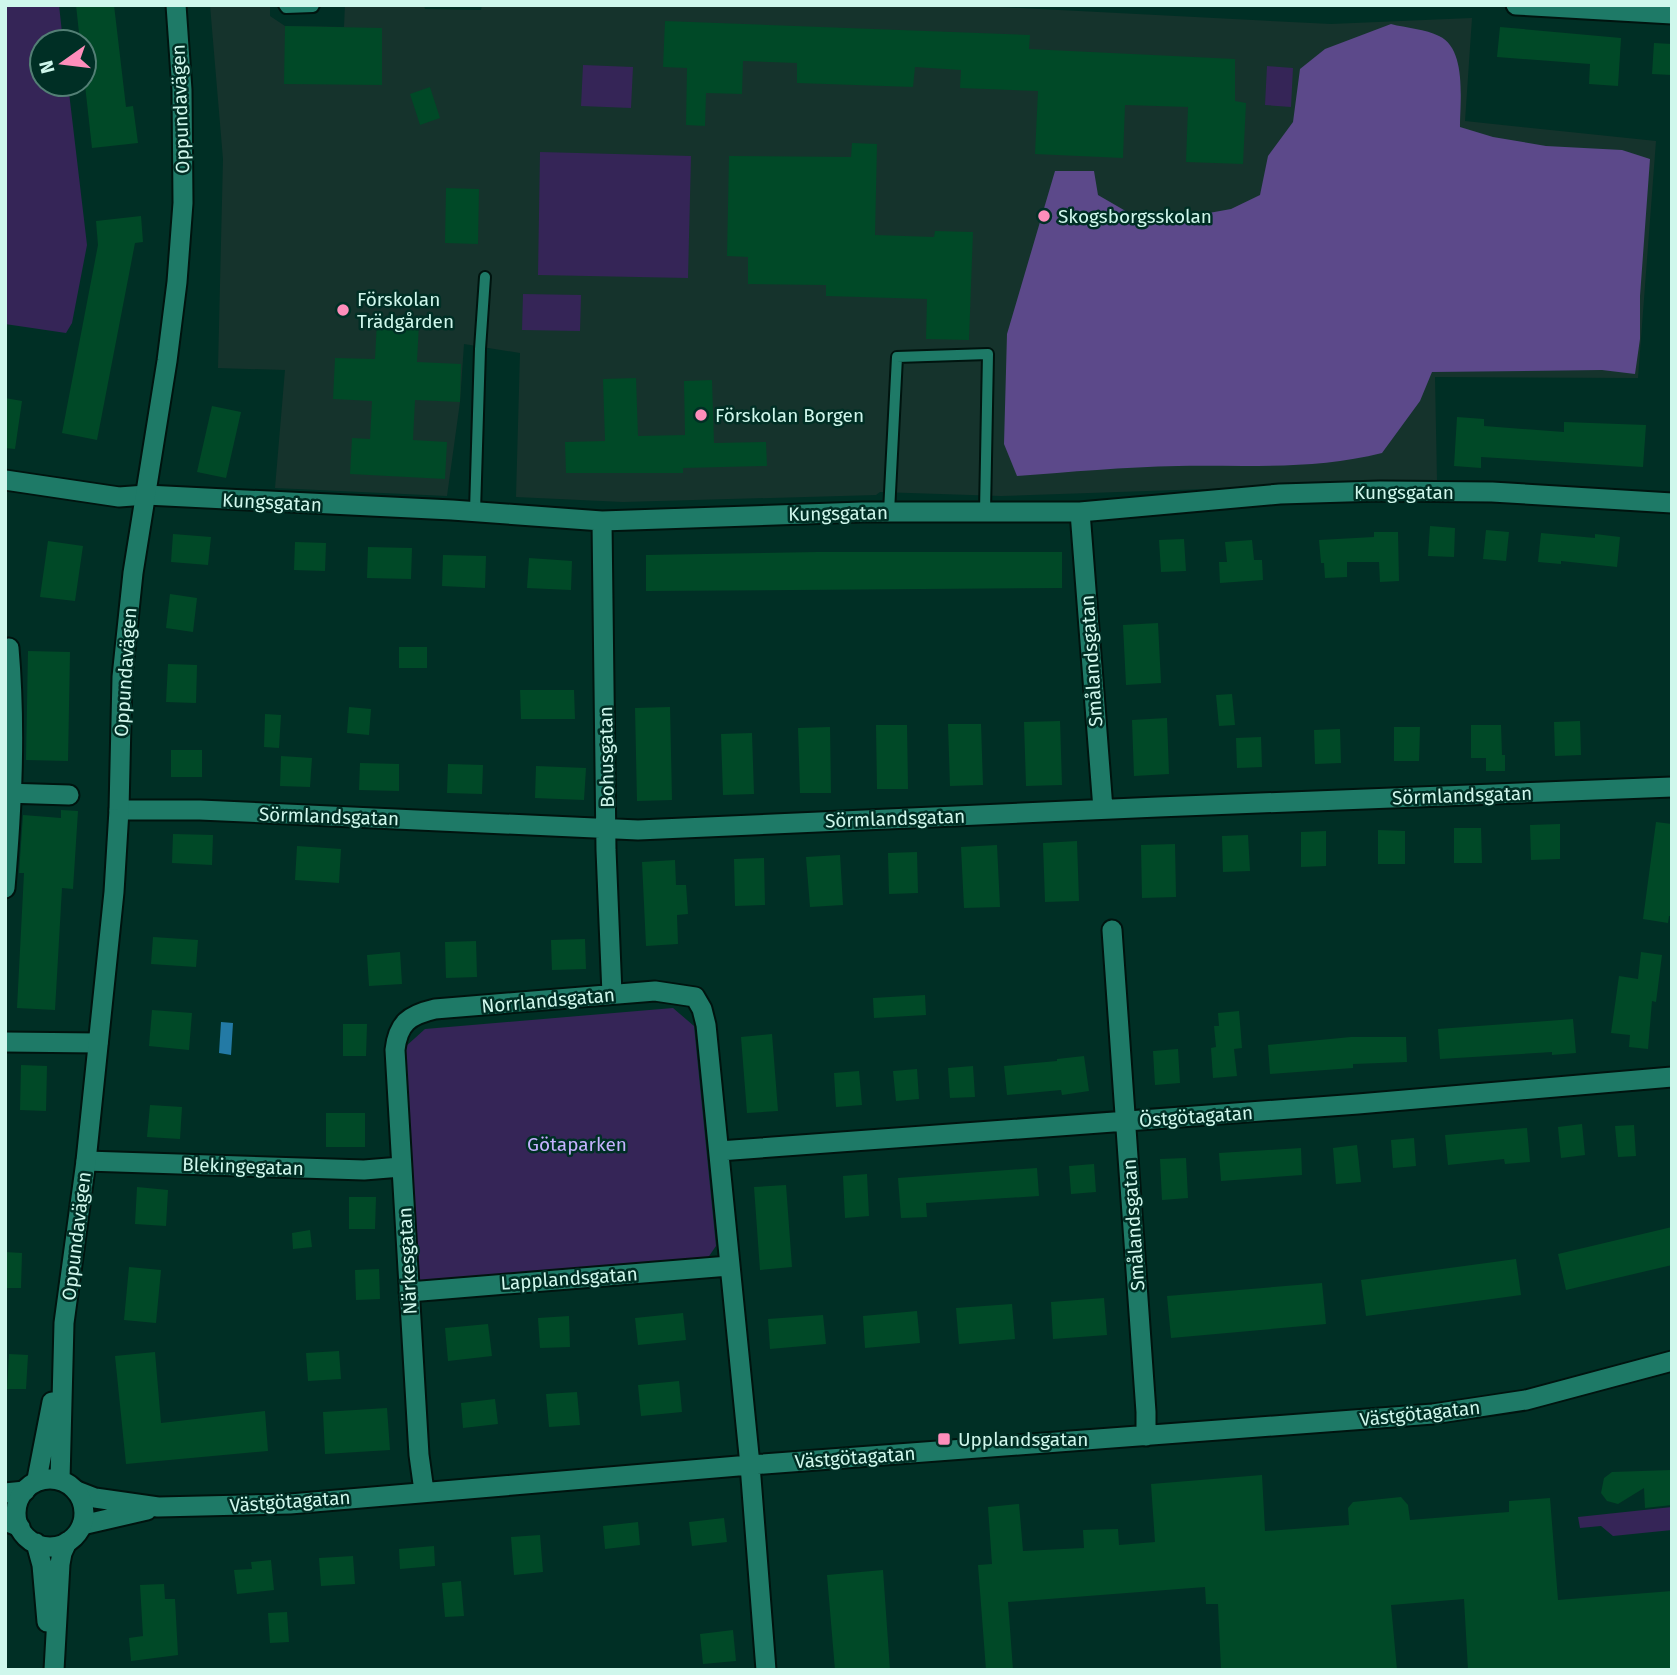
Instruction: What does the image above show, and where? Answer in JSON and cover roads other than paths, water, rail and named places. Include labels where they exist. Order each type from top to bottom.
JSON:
[{"type":"street","name":"Oppundavägen","points":[[21,1489],[37,1479],[63,1339],[86,1161],[114,892],[122,677],[133,573],[177,282],[183,203],[182,90],[176,5]]},
{"type":"street","points":[[1516,5],[1672,14]]},
{"type":"street","name":"Kungsgatan","points":[[5,481],[119,497],[146,495],[475,511],[603,521],[890,512],[1080,512],[1280,494],[1380,491],[1492,492],[1672,503]]},
{"type":"street","name":"Smålandsgatan","points":[[1080,512],[1103,809]]},
{"type":"street","name":"Bohusgatan","points":[[603,521],[612,994]]},
{"type":"street","points":[[5,888],[13,699],[9,649]]},
{"type":"street","name":"Sörmlandsgatan","points":[[119,810],[200,810],[638,830],[1672,787]]},
{"type":"street","points":[[9,793],[69,796]]},
{"type":"street","name":"Smålandsgatan","points":[[1112,930],[1146,1436]]},
{"type":"street","name":"Norrlandsgatan","points":[[398,1032],[405,1022],[418,1013],[435,1009],[655,991],[695,997],[706,1025],[719,1151]]},
{"type":"street","name":"Närkesgatan","points":[[398,1032],[395,1050],[401,1167],[419,1455],[424,1491]]},
{"type":"street","points":[[5,1042],[98,1043]]},
{"type":"street","name":"Östgötagatan","points":[[719,1151],[1358,1104],[1672,1077]]},
{"type":"street","points":[[719,1151],[750,1465],[766,1670]]},
{"type":"street","name":"Blekingegatan","points":[[86,1161],[364,1170],[401,1167]]},
{"type":"street","name":"Lapplandsgatan","points":[[409,1292],[729,1266]]},
{"type":"street","name":"Oppundavägen","points":[[60,1480],[63,1339]]},
{"type":"street","name":"Västgötagatan","points":[[77,1491],[95,1498],[158,1507],[290,1504],[750,1465],[1457,1411],[1526,1399],[1672,1361]]},
{"type":"street","points":[[47,1479],[60,1480],[77,1491],[81,1499],[84,1511],[82,1525],[76,1535],[67,1542],[50,1546],[36,1543],[12,1524],[21,1489],[47,1479]]},
{"type":"street","name":"Västgötagatan","points":[[82,1525],[158,1507]]},
{"type":"street","points":[[53,1670],[60,1564],[67,1542]]},
{"type":"street","points":[[36,1543],[42,1565],[53,1670]]},
{"type":"lane","points":[[284,5],[286,8],[314,5]]},
{"type":"lane","points":[[475,511],[485,276]]},
{"type":"lane","points":[[890,512],[897,357],[988,354],[985,512]]},
{"type":"water","points":[[221,1022],[233,1023],[231,1055],[219,1053]]},
{"type":"place","name":"Skogsborgsskolan","points":[[1044,216]]},
{"type":"place","name":"Förskolan Trädgården","points":[[343,310]]},
{"type":"place","name":"Förskolan Borgen","points":[[701,415]]},
{"type":"place","name":"Upplandsgatan","points":[[944,1439]]},
{"type":"park label","name":"Götaparken","points":[[577,1144]]}]
